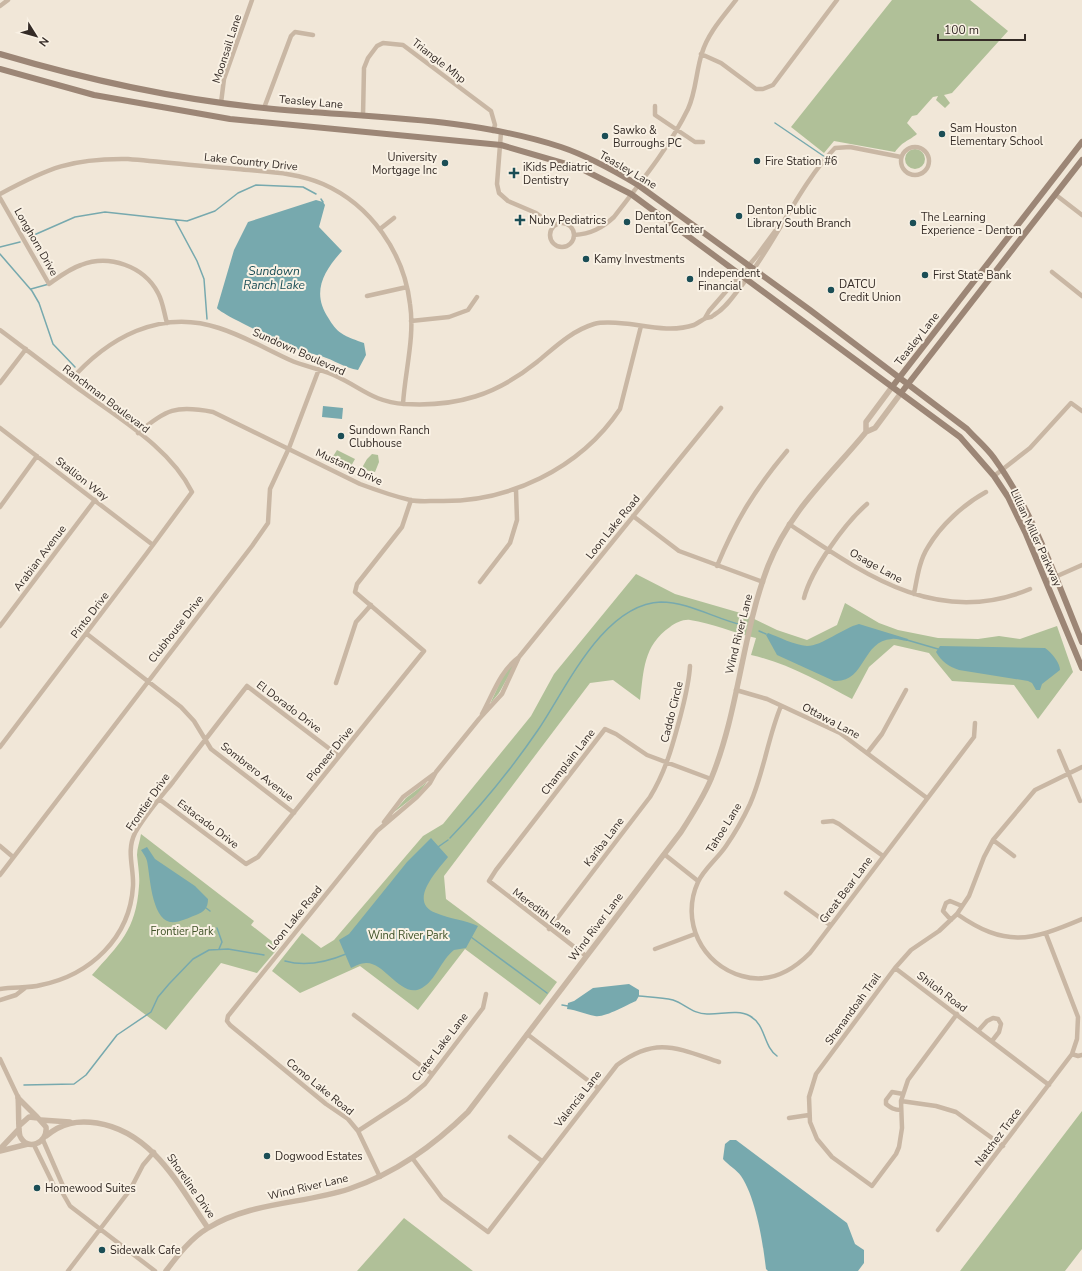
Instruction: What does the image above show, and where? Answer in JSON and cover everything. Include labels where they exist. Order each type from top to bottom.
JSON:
[{"type":"main road","name":"Teasley Lane","points":[[0,54],[87,79],[150,93],[264,108],[440,122],[493,130],[530,138],[580,154],[608,167],[638,184],[899,379],[1082,142]]},
{"type":"main road","name":"Teasley Lane","points":[[0,69],[94,95],[230,120],[500,145],[580,168],[631,194],[892,387]]},
{"type":"main road","name":"Teasley Lane","points":[[901,394],[1082,160]]},
{"type":"main road","points":[[1010,236],[1022,237]]},
{"type":"main road","points":[[966,292],[974,298]]},
{"type":"main road","points":[[892,387],[899,379]]},
{"type":"main road","name":"Lillian Miller Parkway","points":[[899,379],[967,429],[993,457],[1017,492],[1056,578],[1082,642]]},
{"type":"main road","name":"Lillian Miller Parkway","points":[[892,387],[960,437],[994,476],[1008,497],[1082,668]]},
{"type":"street","points":[[0,6],[8,0]]},
{"type":"street","name":"Moonsail Lane","points":[[221,103],[224,79],[252,0]]},
{"type":"street","points":[[574,235],[588,234],[604,226],[614,217],[677,130],[689,108],[702,54],[710,35],[736,0]]},
{"type":"street","points":[[702,54],[722,63],[756,89],[768,88],[773,85],[837,0]]},
{"type":"street","points":[[264,108],[292,36],[296,32],[313,34]]},
{"type":"street","name":"Triangle Mhp","points":[[363,116],[364,68],[368,58],[377,46],[383,43],[403,44],[492,111],[495,125],[493,130]]},
{"type":"street","points":[[655,106],[655,115],[695,142],[703,142]]},
{"type":"street","points":[[501,132],[497,184],[499,193],[508,201],[530,210],[554,226]]},
{"type":"street","name":"Sundown Boulevard","points":[[69,382],[88,361],[104,348],[129,334],[144,328],[167,323],[184,322],[217,327],[236,334],[297,363],[319,369],[338,377],[369,396],[382,401],[428,405],[463,401],[494,390],[514,380],[580,329],[602,322],[675,329],[694,324],[705,318],[713,316],[723,308],[747,280],[752,268],[788,216],[798,197],[835,148],[850,147],[901,157]]},
{"type":"street","points":[[911,147],[920,148],[927,154],[928,164],[924,172],[916,175],[911,174],[904,170],[901,157],[903,153],[911,147]]},
{"type":"street","name":"Lake Country Drive","points":[[0,194],[49,170],[81,160],[100,158],[128,159],[275,172],[309,179],[338,191],[362,209],[380,229],[396,254],[407,287],[411,321],[403,404]]},
{"type":"street","points":[[1056,195],[1082,215]]},
{"type":"street","name":"Longhorn Drive","points":[[0,198],[49,284],[70,270],[87,263],[106,261],[122,264],[131,267],[146,277],[158,293],[167,323]]},
{"type":"street","points":[[380,229],[394,218]]},
{"type":"street","points":[[559,223],[568,224],[573,230],[574,235],[570,244],[566,246],[556,245],[550,238],[550,234],[554,226],[559,223]]},
{"type":"street","name":"Sundown Boulevard","points":[[705,318],[709,311],[741,275],[752,268]]},
{"type":"street","points":[[1052,272],[1082,296]]},
{"type":"street","points":[[367,296],[407,287]]},
{"type":"street","points":[[411,321],[449,317],[468,310],[477,297]]},
{"type":"street","name":"Mustang Drive","points":[[138,433],[153,420],[169,411],[190,408],[213,412],[360,484],[411,500],[458,501],[487,497],[516,490],[559,468],[593,441],[612,421],[620,409],[641,326]]},
{"type":"street","name":"Ranchman Boulevard","points":[[0,330],[138,433],[173,464],[186,481],[192,492]]},
{"type":"street","points":[[0,383],[26,349]]},
{"type":"street","name":"Clubhouse Drive","points":[[0,876],[268,523],[270,489],[289,448],[319,369]]},
{"type":"street","name":"Wind River Lane","points":[[866,432],[866,422],[892,387]]},
{"type":"street","name":"Wind River Lane","points":[[166,1271],[183,1250],[208,1228],[251,1210],[332,1194],[380,1177],[413,1159],[436,1142],[468,1112],[692,815],[711,778],[725,735],[768,565],[789,524],[810,495],[866,432],[875,428],[901,394]]},
{"type":"street","points":[[994,476],[1030,448],[1071,403],[1082,411]]},
{"type":"street","name":"Loon Lake Road","points":[[230,1025],[227,1021],[231,1010],[384,824],[417,797],[430,783],[436,772],[479,719],[502,694],[519,657],[721,408]]},
{"type":"street","name":"Stallion Way","points":[[0,428],[153,545]]},
{"type":"street","points":[[717,566],[731,533],[746,506],[762,480],[787,451]]},
{"type":"street","points":[[0,507],[37,456]]},
{"type":"street","points":[[480,582],[510,543],[517,520],[516,490]]},
{"type":"street","name":"Pinto Drive","points":[[0,747],[87,634],[192,492]]},
{"type":"street","points":[[914,594],[919,568],[927,548],[939,533],[972,499],[986,492]]},
{"type":"street","name":"Arabian Avenue","points":[[0,626],[95,500]]},
{"type":"street","points":[[336,683],[356,622],[371,606],[355,592],[357,584],[402,527],[411,500]]},
{"type":"street","points":[[804,598],[807,586],[843,529],[867,504]]},
{"type":"street","points":[[633,516],[679,551],[763,582]]},
{"type":"street","name":"Osage Lane","points":[[789,524],[870,575],[898,589],[914,594],[947,602],[974,603],[1009,598],[1030,589]]},
{"type":"street","points":[[1046,582],[1082,565]]},
{"type":"street","name":"Pioneer Drive","points":[[246,864],[258,857],[424,651],[371,606]]},
{"type":"street","name":"Sombrero Avenue","points":[[87,634],[189,714],[212,749],[294,813]]},
{"type":"street","name":"Loon Lake Road","points":[[479,719],[500,678],[512,662],[519,657]]},
{"type":"street","name":"Caddo Circle","points":[[668,763],[689,680],[690,666]]},
{"type":"street","name":"El Dorado Drive","points":[[247,686],[339,756]]},
{"type":"street","name":"Frontier Drive","points":[[0,989],[14,986],[25,988],[43,985],[88,966],[105,952],[124,924],[131,901],[133,885],[130,844],[135,833],[159,799],[247,686]]},
{"type":"street","name":"Ottawa Lane","points":[[736,690],[755,694],[840,733],[868,752],[927,798]]},
{"type":"street","points":[[868,752],[882,734],[906,690]]},
{"type":"street","name":"Tahoe Lane","points":[[695,934],[691,913],[698,881],[726,847],[750,803],[760,776],[773,724],[781,706]]},
{"type":"street","name":"Great Bear Lane","points":[[695,934],[705,952],[722,968],[742,976],[762,978],[787,972],[799,964],[974,737],[975,723]]},
{"type":"street","name":"Champlain Lane","points":[[489,881],[605,729],[616,734],[647,755],[711,778]]},
{"type":"street","points":[[1059,751],[1080,800]]},
{"type":"street","name":"Kariba Lane","points":[[549,929],[650,797],[661,779],[668,763]]},
{"type":"street","name":"Shenandoah Trail","points":[[901,1110],[902,1128],[899,1147],[896,1154],[872,1186],[832,1157],[824,1149],[813,1129],[810,1115],[809,1097],[816,1074],[895,968],[910,950],[957,914],[969,896],[984,857],[993,840],[1035,790],[1069,772],[1082,767]]},
{"type":"street","name":"Loon Lake Road","points":[[384,824],[386,818],[403,797],[436,772]]},
{"type":"street","name":"Estacado Drive","points":[[159,799],[246,864]]},
{"type":"street","points":[[823,822],[833,821],[839,824],[883,856]]},
{"type":"street","points":[[993,840],[1014,856]]},
{"type":"street","points":[[0,846],[13,857]]},
{"type":"street","points":[[664,854],[698,881]]},
{"type":"street","name":"Meredith Lane","points":[[489,881],[549,929],[586,956]]},
{"type":"street","points":[[786,893],[830,925]]},
{"type":"street","points":[[951,920],[943,912],[944,906],[950,901],[962,906]]},
{"type":"street","points":[[957,914],[976,927],[997,936],[1023,938],[1046,934],[1082,919]]},
{"type":"street","points":[[655,948],[695,934]]},
{"type":"street","name":"Natchez Trace","points":[[938,1230],[1049,1085],[1072,1054],[1080,1040],[1078,1017],[1046,934]]},
{"type":"street","name":"Shiloh Road","points":[[895,968],[1049,1085]]},
{"type":"street","name":"Frontier Drive","points":[[0,1000],[16,995],[25,988]]},
{"type":"street","name":"Crater Lake Lane","points":[[358,1131],[407,1099],[425,1084],[483,1008],[486,994]]},
{"type":"street","points":[[903,1094],[892,1092],[886,1100],[886,1104],[895,1110],[901,1110],[901,1101],[908,1080],[957,1014]]},
{"type":"street","points":[[354,1015],[432,1074]]},
{"type":"street","points":[[978,1031],[986,1021],[993,1018],[998,1019],[1001,1024],[999,1032],[992,1041]]},
{"type":"street","name":"Como Lake Road","points":[[230,1025],[326,1104],[348,1119],[358,1131],[380,1177]]},
{"type":"street","points":[[527,1034],[598,1088]]},
{"type":"street","name":"Valencia Lane","points":[[413,1159],[442,1198],[488,1232],[616,1065],[631,1055],[656,1047],[680,1049],[719,1062]]},
{"type":"street","points":[[1072,1054],[1078,1056],[1082,1055]]},
{"type":"street","points":[[0,1059],[18,1098],[40,1119],[46,1127],[44,1138],[63,1186],[62,1192],[70,1206],[155,1271]]},
{"type":"street","points":[[18,1098],[21,1138],[31,1144],[56,1190],[62,1192]]},
{"type":"street","points":[[901,1101],[936,1106],[956,1112],[1003,1146]]},
{"type":"street","points":[[789,1118],[810,1115]]},
{"type":"street","points":[[0,1150],[26,1119],[40,1119]]},
{"type":"street","name":"Shoreline Drive","points":[[40,1119],[70,1122],[91,1122],[115,1128],[142,1142],[154,1152],[170,1172],[208,1228]]},
{"type":"street","points":[[0,1150],[31,1144],[70,1122]]},
{"type":"street","points":[[510,1137],[542,1161]]},
{"type":"street","points":[[68,1271],[130,1190],[143,1165],[154,1152]]},
{"type":"green space","points":[[892,0],[970,0],[1008,31],[952,93],[944,95],[950,103],[945,108],[936,100],[938,96],[933,97],[917,115],[912,116],[907,123],[917,134],[895,152],[834,141],[824,153],[791,127]]},
{"type":"green space","points":[[915,149],[922,152],[925,159],[922,166],[915,169],[908,166],[905,159],[908,152]]},
{"type":"green space","points":[[337,450],[355,459],[350,468],[332,458]]},
{"type":"green space","points":[[372,454],[378,455],[379,462],[375,472],[364,470],[363,466]]},
{"type":"green space","name":"Wind River Park","points":[[636,574],[675,594],[744,614],[777,630],[807,640],[837,625],[845,603],[879,623],[898,630],[938,638],[978,639],[999,636],[1020,639],[1057,626],[1073,672],[1038,719],[1014,685],[952,681],[929,653],[894,645],[869,667],[852,699],[790,668],[764,658],[751,655],[756,638],[698,621],[685,620],[672,626],[661,634],[654,642],[646,659],[640,700],[613,680],[590,683],[444,876],[446,899],[557,982],[540,1005],[465,949],[418,1010],[360,966],[300,993],[272,971],[302,933],[321,948],[334,940],[423,836],[443,824],[531,716],[554,674]]},
{"type":"green space","points":[[512,665],[514,666],[499,693],[490,704],[502,678]]},
{"type":"green space","points":[[427,782],[419,793],[393,813],[406,798]]},
{"type":"green space","name":"Frontier Park","points":[[141,834],[254,921],[251,925],[279,947],[257,973],[221,963],[166,1030],[92,975],[118,945],[130,926],[134,915],[139,886],[137,850]]},
{"type":"green space","points":[[1082,1111],[1082,1249],[1065,1271],[960,1271]]},
{"type":"green space","points":[[404,1218],[473,1271],[357,1271]]},
{"type":"water","name":"Sundown Ranch Lake","points":[[316,200],[323,202],[325,205],[319,227],[342,251],[329,267],[325,275],[320,292],[321,300],[331,323],[337,330],[346,336],[364,343],[366,355],[358,370],[349,368],[321,356],[305,352],[270,337],[217,308],[234,250],[248,222]]},
{"type":"water","points":[[323,406],[343,408],[342,419],[322,417]]},
{"type":"water","points":[[859,624],[908,639],[907,641],[894,639],[882,641],[868,654],[852,676],[844,680],[834,681],[777,655],[766,635],[768,633],[792,643],[807,646],[819,643]]},
{"type":"water","points":[[940,646],[1045,648],[1055,658],[1059,664],[1060,670],[1042,684],[1040,690],[1036,690],[1032,683],[1028,681],[959,670],[952,667],[943,661],[936,652]]},
{"type":"water","points":[[431,838],[448,857],[437,870],[427,886],[424,894],[424,902],[428,908],[436,913],[478,926],[466,948],[454,950],[449,954],[427,984],[422,988],[415,990],[407,989],[373,964],[364,963],[351,968],[339,940],[349,934],[407,862]]},
{"type":"water","points":[[147,847],[155,859],[195,886],[208,899],[207,905],[203,911],[199,914],[177,922],[170,922],[164,919],[159,913],[152,895],[147,861],[141,850]]},
{"type":"water","points":[[629,984],[639,990],[639,996],[636,1001],[610,1013],[595,1016],[567,1009],[568,1003],[574,1001],[593,988]]},
{"type":"water","points":[[730,1140],[736,1140],[847,1223],[855,1244],[864,1250],[864,1263],[858,1271],[768,1271],[766,1269],[761,1234],[751,1196],[741,1176],[723,1159],[725,1144]]},
{"type":"waterway","points":[[775,123],[825,157]]},
{"type":"waterway","points":[[34,235],[75,217],[105,212],[187,221],[215,211],[238,193],[256,185],[303,187],[316,194]]},
{"type":"waterway","points":[[175,220],[197,261],[204,279],[207,319]]},
{"type":"waterway","points":[[0,247],[20,242]]},
{"type":"waterway","points":[[0,254],[32,291],[39,303],[53,344],[75,367]]},
{"type":"waterway","points":[[31,289],[49,284]]},
{"type":"waterway","points":[[450,838],[485,799],[518,758],[538,730],[588,651],[621,617],[640,606],[661,602],[692,608],[742,625]]},
{"type":"waterway","points":[[759,631],[766,634]]},
{"type":"waterway","points":[[907,640],[938,649]]},
{"type":"waterway","points":[[438,847],[448,840]]},
{"type":"waterway","points":[[206,908],[210,911]]},
{"type":"waterway","points":[[217,928],[222,942],[219,949]]},
{"type":"waterway","points":[[471,937],[547,993]]},
{"type":"waterway","points":[[24,1085],[74,1084],[86,1075],[117,1035],[151,1012],[158,997],[193,959],[209,950],[228,949],[264,955]]},
{"type":"waterway","points":[[285,961],[309,964],[346,954]]},
{"type":"waterway","points":[[639,996],[673,1000],[693,1011],[702,1014],[740,1013],[750,1016],[759,1025],[769,1047],[777,1056]]},
{"type":"waterway","points":[[562,1005],[568,1006]]},
{"type":"place","name":"Sam Houston Elementary School","points":[[942,134]]},
{"type":"place","name":"Sawko & Burroughs PC","points":[[605,136]]},
{"type":"place","name":"Fire Station #6","points":[[757,161]]},
{"type":"place","name":"University Mortgage Inc","points":[[445,163]]},
{"type":"place","name":"iKids Pediatric Dentistry","points":[[514,173]]},
{"type":"place","name":"Denton Public Library South Branch","points":[[739,216]]},
{"type":"place","name":"Nuby Pediatrics","points":[[520,220]]},
{"type":"place","name":"Denton Dental Center","points":[[627,222]]},
{"type":"place","name":"The Learning Experience - Denton","points":[[913,223]]},
{"type":"place","name":"Kamy Investments","points":[[586,259]]},
{"type":"place","name":"First State Bank","points":[[925,275]]},
{"type":"place","name":"Independent Financial","points":[[690,279]]},
{"type":"place","name":"DATCU Credit Union","points":[[831,290]]},
{"type":"place","name":"Sundown Ranch Clubhouse","points":[[341,436]]},
{"type":"place","name":"Dogwood Estates","points":[[267,1156]]},
{"type":"place","name":"Homewood Suites","points":[[37,1188]]},
{"type":"place","name":"Sidewalk Cafe","points":[[102,1250]]}]
